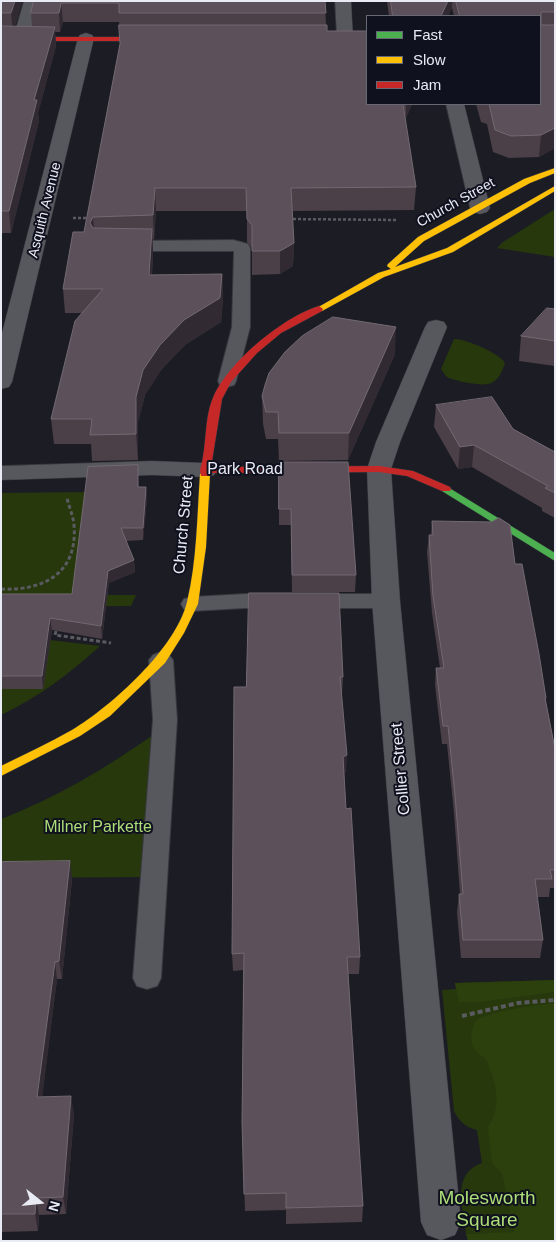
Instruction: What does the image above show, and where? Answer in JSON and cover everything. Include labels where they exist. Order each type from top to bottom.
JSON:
[{"type":"main road","points":[[1,39],[173,39]]},
{"type":"main road","name":"Church Street","points":[[381,275],[421,239],[527,181],[555,170]]},
{"type":"main road","name":"Church Street","points":[[1,772],[42,752],[99,718],[161,660],[178,633],[192,604],[201,547],[205,470],[217,399],[228,381],[254,351],[278,331],[381,275],[450,250],[549,194],[555,188]]},
{"type":"main road","name":"Park Road","points":[[205,470],[379,469],[409,473],[426,479],[555,558]]},
{"type":"street","points":[[20,39],[32,1]]},
{"type":"street","points":[[343,1],[347,39]]},
{"type":"street","name":"Asquith Avenue","points":[[1,382],[86,38]]},
{"type":"street","points":[[455,105],[480,208]]},
{"type":"street","name":"Collier Street","points":[[436,327],[388,442],[379,469],[386,601],[441,1222]]},
{"type":"street","name":"Park Road","points":[[1,473],[152,468],[205,470]]},
{"type":"lane","points":[[101,246],[233,245],[242,248],[242,327],[228,381]]},
{"type":"lane","points":[[192,604],[245,601],[386,601]]},
{"type":"lane","points":[[147,978],[165,720],[161,660]]},
{"type":"path","points":[[68,218],[97,218]]},
{"type":"path","points":[[282,219],[406,220]]},
{"type":"path","points":[[1,589],[18,590],[45,583],[64,565],[70,556],[75,527],[64,488]]},
{"type":"path","points":[[56,631],[55,635],[111,643]]},
{"type":"path","points":[[460,1016],[518,1003],[555,1000]]},
{"type":"green space","points":[[555,209],[555,257],[497,248],[503,242]]},
{"type":"green space","points":[[454,339],[482,347],[502,359],[505,363],[497,379],[491,383],[480,384],[468,383],[446,376],[441,369]]},
{"type":"green space","points":[[87,492],[106,595],[136,595],[131,606],[1,607],[1,493]]},
{"type":"green space","points":[[50,640],[100,646],[53,684],[28,701],[1,715],[1,689],[43,689]]},
{"type":"green space","name":"Milner Parkette","points":[[156,733],[143,877],[1,878],[1,819],[43,801],[81,781]]},
{"type":"green space","name":"Molesworth Square","points":[[555,980],[555,1232],[466,1234],[461,1192],[463,1183],[466,1175],[472,1168],[482,1163],[477,1130],[463,1123],[454,1111],[442,990],[456,989],[455,983]]},
{"type":"green space","points":[[555,980],[555,992],[478,1002],[459,1002],[455,983]]},
{"type":"green space","points":[[555,1003],[555,1241],[468,1241],[466,1234],[514,1232],[504,1181],[501,1172],[492,1163],[488,1127],[493,1119],[497,1102],[495,1084],[485,1058],[473,1046],[471,1037],[476,1020],[495,1013]]},
{"type":"building","points":[[1,1],[15,1],[11,13],[1,13]]},
{"type":"building","points":[[34,1],[325,1],[326,13],[119,13],[119,3],[61,3],[59,13],[31,13]]},
{"type":"building","points":[[391,1],[448,1],[441,15],[393,15]]},
{"type":"building","points":[[456,1],[555,1],[555,12],[541,12],[541,15],[460,15]]},
{"type":"building","points":[[119,25],[327,25],[327,31],[366,31],[366,105],[403,105],[416,187],[291,188],[294,243],[280,251],[252,251],[252,225],[247,219],[246,188],[155,188],[153,215],[93,217],[90,223],[93,228],[152,229],[149,275],[222,274],[220,298],[184,320],[160,345],[143,370],[136,397],[136,434],[90,435],[92,419],[51,419],[75,321],[103,289],[63,289],[73,232],[84,232],[120,44]]},
{"type":"building","points":[[541,25],[555,25],[555,128],[541,135],[511,136],[495,130],[489,105],[541,105]]},
{"type":"building","points":[[1,26],[55,27],[34,100],[37,100],[9,211],[1,211]]},
{"type":"building","points":[[547,308],[555,309],[555,341],[521,336]]},
{"type":"building","points":[[333,317],[396,327],[349,433],[279,433],[278,412],[266,412],[262,396],[269,373],[285,352],[302,336]]},
{"type":"building","points":[[492,397],[513,429],[555,452],[555,493],[545,488],[548,486],[474,445],[460,447],[436,405]]},
{"type":"building","points":[[279,462],[348,462],[356,575],[292,575],[291,509],[279,509]]},
{"type":"building","points":[[138,465],[138,487],[146,487],[143,528],[121,528],[134,560],[108,571],[101,626],[50,618],[42,676],[1,676],[1,594],[72,594],[88,467]]},
{"type":"building","points":[[499,518],[510,525],[515,564],[522,564],[555,749],[555,870],[550,870],[552,879],[535,879],[543,940],[463,940],[459,894],[463,894],[455,795],[448,726],[443,726],[436,668],[444,668],[433,596],[429,535],[433,535],[432,521],[491,522]]},
{"type":"building","points":[[249,593],[339,593],[343,677],[340,677],[347,755],[343,757],[346,809],[351,808],[360,957],[347,957],[363,1206],[286,1208],[286,1193],[244,1194],[242,1122],[244,953],[232,954],[234,687],[246,687]]},
{"type":"building","points":[[70,861],[59,961],[55,962],[37,1097],[71,1096],[63,1197],[36,1198],[35,1214],[1,1214],[1,862]]},
{"type":"traffic: fast","points":[[446,489],[555,558]]},
{"type":"traffic: slow","points":[[391,266],[421,239],[527,181],[555,170]]},
{"type":"traffic: slow","points":[[319,309],[381,275],[450,250],[555,188]]},
{"type":"traffic: slow","points":[[1,772],[76,733],[106,713],[161,660],[178,633],[192,604],[201,547],[205,474]]},
{"type":"traffic: jam","points":[[1,39],[157,39]]},
{"type":"traffic: jam","points":[[205,474],[217,399],[227,381],[254,351],[278,331],[319,309]]},
{"type":"traffic: jam","points":[[205,470],[379,469],[409,473],[446,489]]}]
